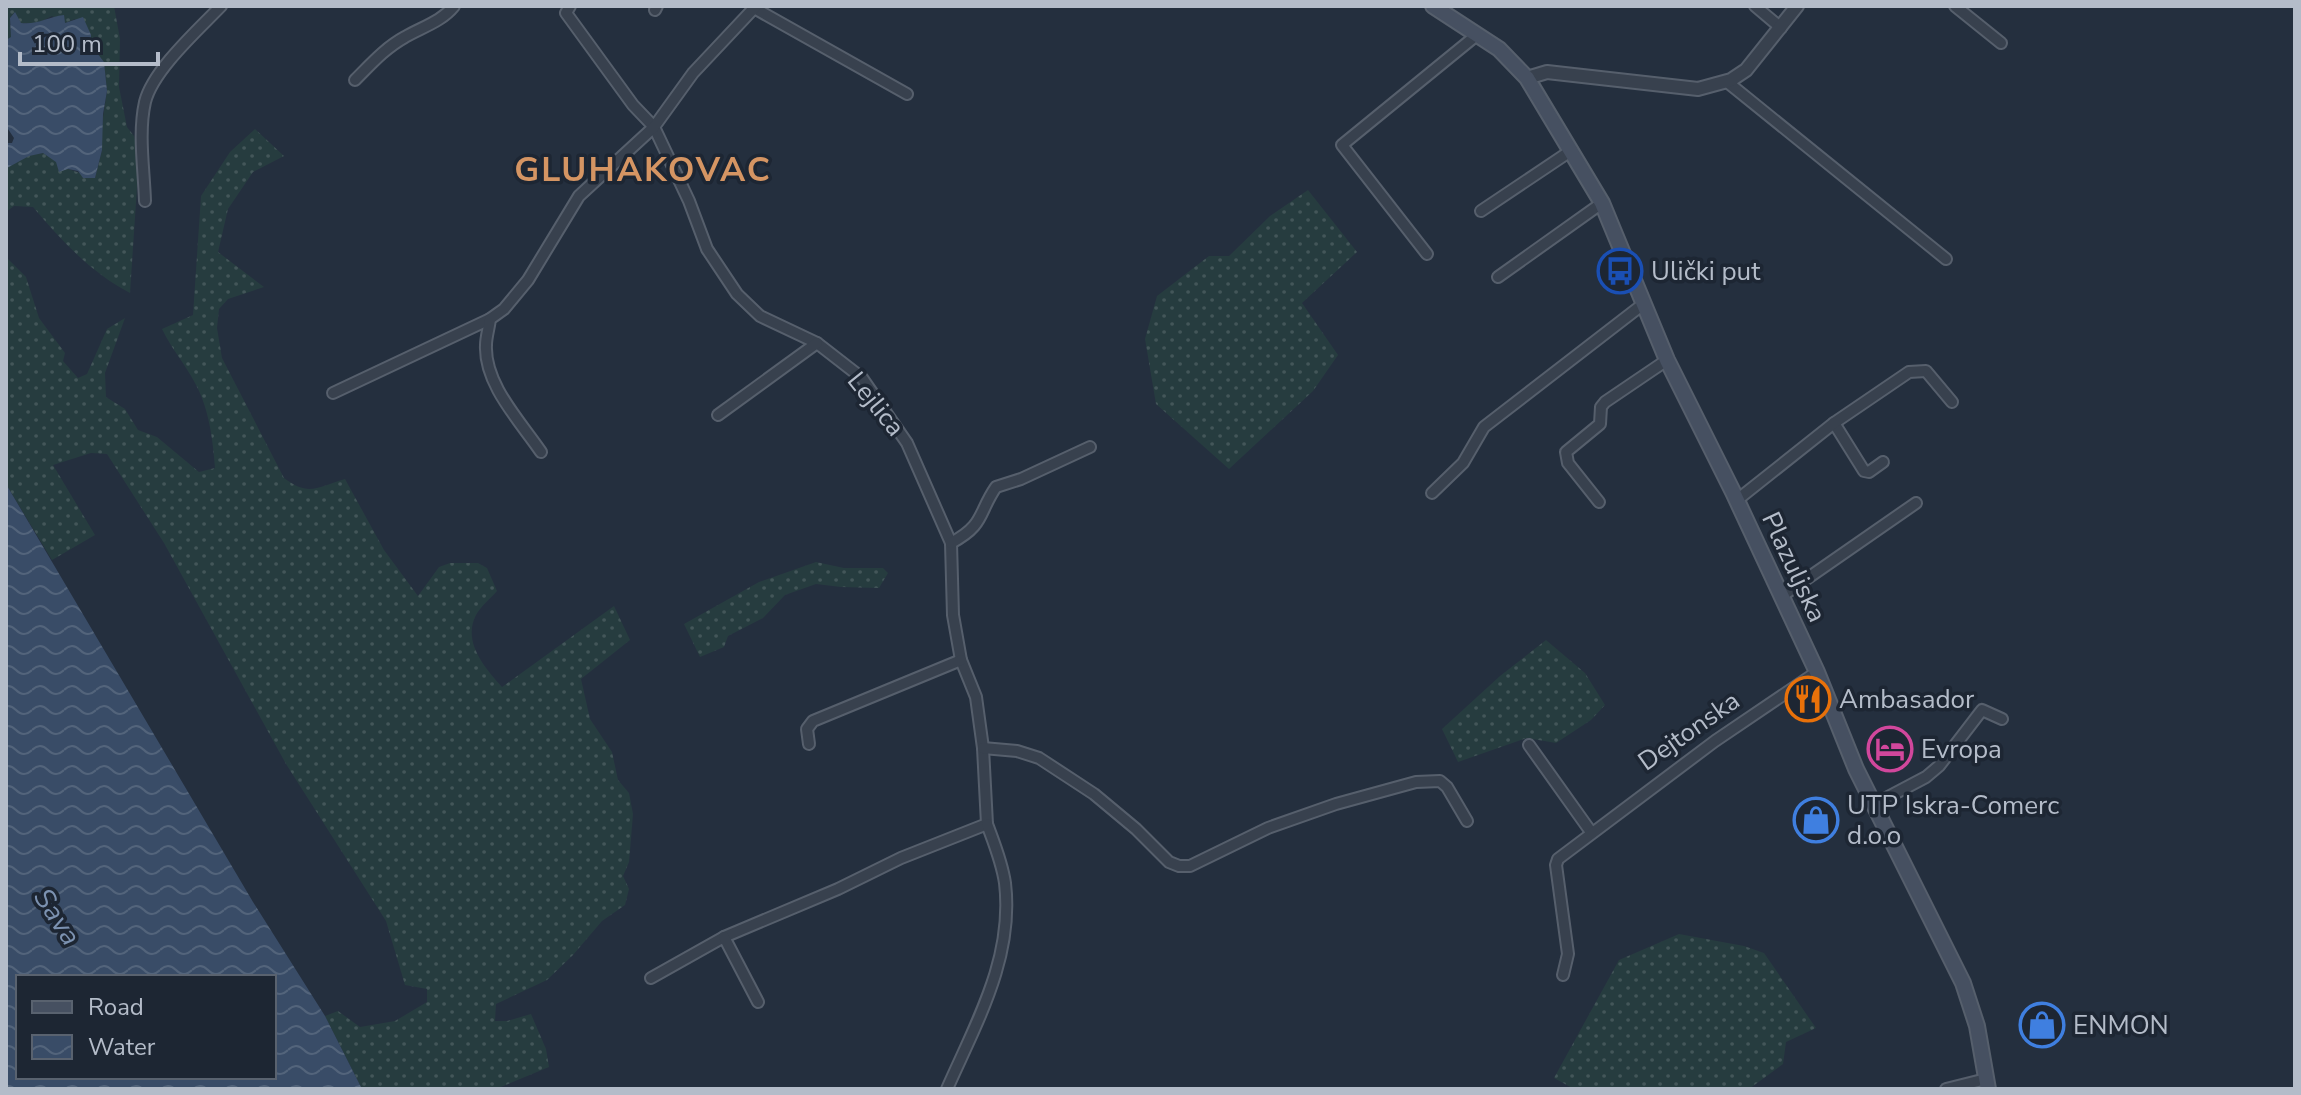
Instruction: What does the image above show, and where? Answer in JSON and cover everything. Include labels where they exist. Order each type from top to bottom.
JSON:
[{"type":"main road","points":[[1433,6],[1453,11],[1499,49],[1527,78]]},
{"type":"main road","name":"Plazuljska","points":[[1527,78],[1602,203],[1667,360],[1782,596],[1873,805],[1963,983],[1977,1026],[1987,1084]]},
{"type":"street","points":[[145,201],[143,127],[146,99],[157,77],[221,6]]},
{"type":"street","points":[[355,80],[383,52],[438,21],[454,6]]},
{"type":"street","points":[[1755,6],[1781,28]]},
{"type":"street","points":[[1527,78],[1547,72],[1698,89],[1726,81],[1746,70],[1797,6]]},
{"type":"street","points":[[1955,6],[2001,43]]},
{"type":"street","points":[[333,393],[490,319],[504,309],[528,280],[579,196],[654,127],[693,73],[755,7],[907,94]]},
{"type":"street","name":"Lejlica","points":[[565,8],[624,94],[654,127],[689,201],[707,249],[737,294],[760,316],[817,343],[862,378],[907,443],[951,543],[953,615],[961,660],[976,697],[983,748],[987,824],[1005,884],[1005,921],[1000,962],[993,986],[947,1089]]},
{"type":"street","points":[[1427,254],[1342,145],[1478,34]]},
{"type":"street","points":[[1726,81],[1946,259]]},
{"type":"street","points":[[1481,211],[1572,150]]},
{"type":"street","points":[[1498,277],[1602,203]]},
{"type":"street","points":[[1432,493],[1463,463],[1484,427],[1642,305]]},
{"type":"street","points":[[490,319],[485,346],[489,369],[503,396],[541,452]]},
{"type":"street","points":[[718,415],[817,343]]},
{"type":"street","points":[[1599,502],[1568,463],[1566,452],[1600,424],[1601,407],[1605,402],[1667,360]]},
{"type":"street","points":[[1737,500],[1834,423],[1915,370],[1926,371],[1933,376],[1952,402]]},
{"type":"street","points":[[1834,423],[1864,471],[1869,472],[1883,462]]},
{"type":"street","points":[[951,543],[967,534],[978,522],[996,487],[1021,479],[1090,447]]},
{"type":"street","points":[[1782,596],[1916,503]]},
{"type":"street","points":[[809,744],[807,729],[813,721],[961,660]]},
{"type":"street","name":"Dejtonska","points":[[1563,975],[1568,954],[1556,862],[1591,832],[1715,741],[1817,672]]},
{"type":"street","points":[[1873,805],[1926,777],[1939,766],[1982,710],[2002,719]]},
{"type":"street","points":[[1529,745],[1591,832]]},
{"type":"street","points":[[983,748],[1017,751],[1039,758],[1094,794],[1169,862],[1179,866],[1190,866],[1268,828],[1336,804],[1416,782],[1440,781],[1447,787],[1467,821]]},
{"type":"street","points":[[651,978],[724,937],[838,889],[901,858],[987,824]]},
{"type":"street","points":[[724,937],[758,1002]]},
{"type":"street","points":[[1946,1089],[1987,1084]]},
{"type":"green space","points":[[6,6],[114,6],[120,39],[119,87],[127,127],[134,136],[139,157],[130,293],[89,266],[33,207],[14,206],[6,212],[6,165],[29,155],[44,153],[68,169],[95,178],[102,150],[101,131],[107,91],[104,62],[91,45],[91,35],[75,19],[65,23],[52,16],[38,23],[21,23],[14,13],[10,18],[11,37],[6,40]]},
{"type":"green space","points":[[255,129],[284,156],[253,172],[228,209],[218,252],[264,287],[228,299],[219,309],[217,328],[222,358],[284,478],[307,489],[345,479],[384,550],[418,596],[439,567],[450,563],[478,563],[487,568],[497,591],[476,615],[472,635],[477,654],[502,687],[614,606],[630,640],[581,679],[590,719],[612,752],[618,780],[629,793],[633,814],[629,862],[623,876],[629,889],[625,905],[602,921],[547,980],[496,1004],[495,1021],[531,1014],[546,1049],[549,1067],[496,1089],[362,1089],[325,1016],[338,1011],[360,1027],[395,1021],[427,1002],[427,989],[405,985],[386,921],[286,764],[164,543],[107,454],[91,453],[53,465],[95,535],[52,560],[6,484],[6,257],[26,277],[39,318],[65,353],[63,361],[78,378],[87,374],[107,329],[125,318],[105,373],[106,397],[125,409],[138,430],[157,437],[199,472],[215,468],[204,403],[162,329],[193,315],[201,196],[230,152]]},
{"type":"green space","points":[[1308,190],[1357,252],[1302,303],[1338,355],[1313,391],[1229,469],[1156,404],[1145,339],[1157,296],[1209,256],[1229,256],[1270,216]]},
{"type":"green space","points":[[816,562],[844,568],[883,568],[888,573],[879,588],[816,584],[785,595],[763,618],[728,636],[724,647],[700,657],[684,624],[759,582]]},
{"type":"green space","points":[[1546,640],[1585,673],[1605,705],[1591,720],[1556,743],[1527,738],[1458,762],[1442,729],[1500,676]]},
{"type":"green space","points":[[1679,934],[1744,946],[1764,953],[1816,1028],[1786,1042],[1783,1064],[1749,1089],[1574,1089],[1554,1078],[1619,960]]},
{"type":"water","points":[[15,12],[21,23],[64,15],[65,23],[83,17],[91,35],[91,45],[104,62],[107,91],[102,150],[95,178],[83,178],[78,171],[68,169],[59,172],[56,162],[43,153],[29,156],[7,168],[6,143],[12,143],[14,138],[6,126],[6,40],[11,37],[10,18]]},
{"type":"water","name":"Sava","points":[[6,484],[253,902],[325,1016],[362,1089],[6,1089]]},
{"type":"place","name":"Ulički put","points":[[1620,271]]},
{"type":"place","name":"Ambasador","points":[[1808,699]]},
{"type":"place","name":"Evropa","points":[[1890,749]]},
{"type":"place","name":"UTP Iskra-Comerc d.o.o","points":[[1816,820]]},
{"type":"place","name":"ENMON","points":[[2042,1025]]},
{"type":"district","name":"GLUHAKOVAC","points":[[643,170]]}]
